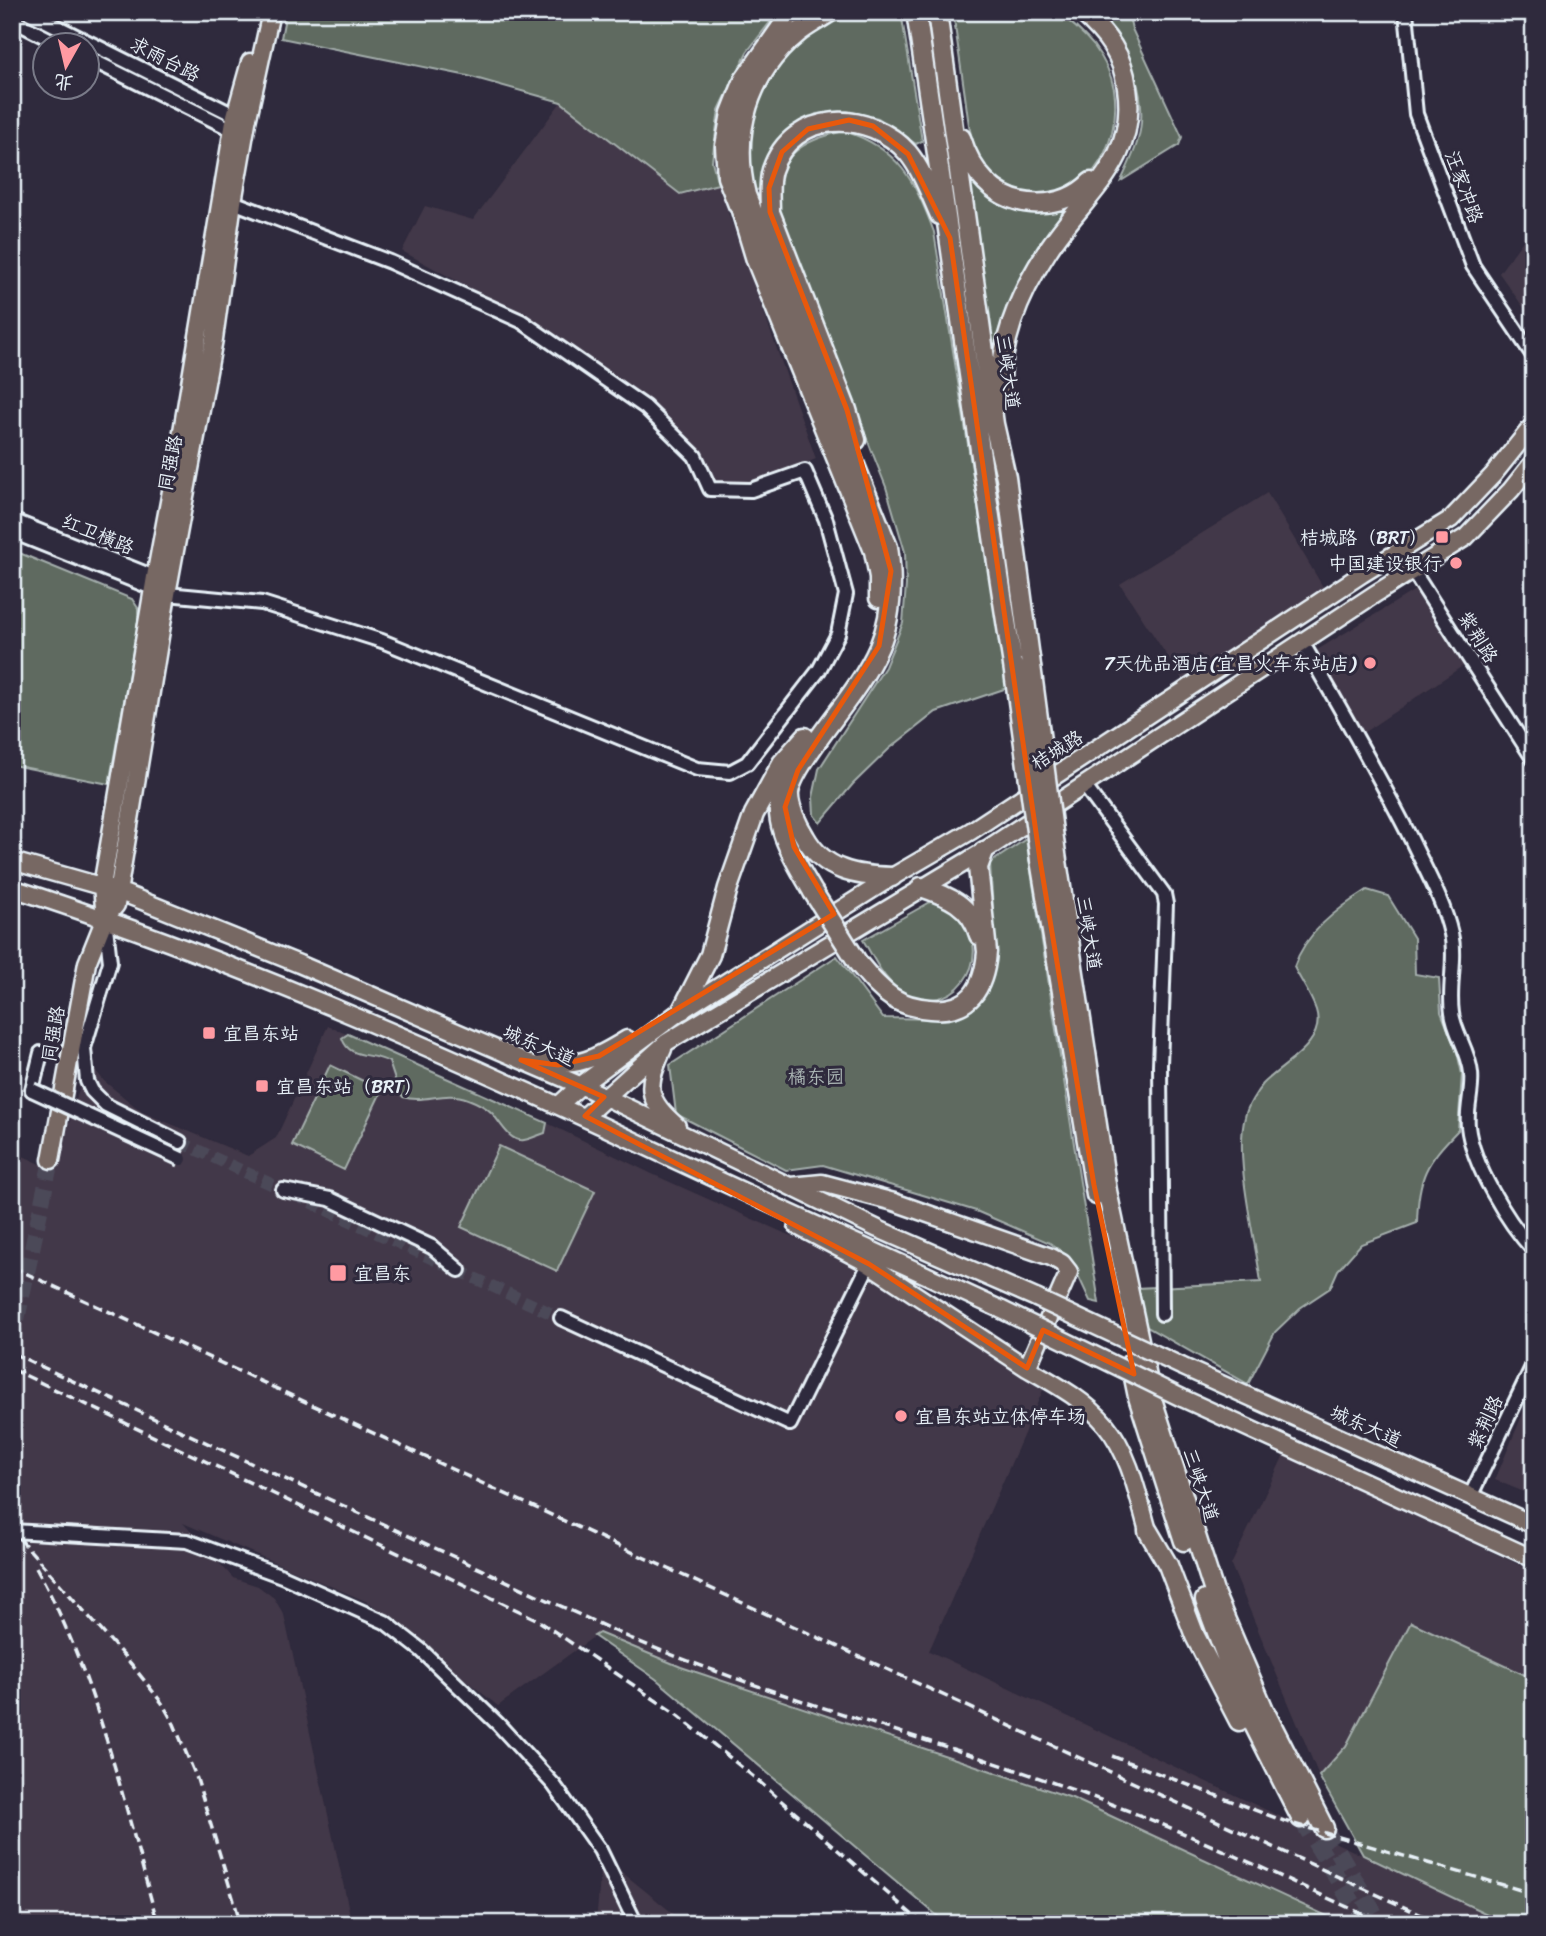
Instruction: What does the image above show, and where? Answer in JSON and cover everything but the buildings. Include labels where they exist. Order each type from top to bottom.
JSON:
[{"type":"highway","points":[[682,1010],[710,956],[728,888],[754,814],[782,763],[805,737],[856,666],[868,645],[877,619],[879,577],[874,551],[756,260],[727,177],[725,146],[731,113],[744,80],[792,12]]},
{"type":"highway","points":[[739,207],[731,165],[731,146],[736,116],[747,82],[779,41],[815,12]]},
{"type":"highway","points":[[830,12],[798,33],[765,66],[750,97],[740,145],[740,169],[751,208],[887,547]]},
{"type":"highway","name":"三峡大道","points":[[916,12],[977,438],[1021,661]]},
{"type":"highway","name":"三峡大道","points":[[937,12],[994,424],[1006,477],[1021,661],[1094,1185],[1139,1397],[1175,1516],[1244,1705],[1301,1818],[1266,1773],[1195,1636],[1168,1565],[1148,1531]]},
{"type":"highway","points":[[950,107],[967,155],[985,181],[1001,195],[1023,203],[1043,204],[1074,195],[1086,187],[1098,175],[1116,140],[1120,120],[1120,90],[1114,65],[1104,46],[1091,30],[1069,12]]},
{"type":"highway","points":[[1006,477],[1000,383],[1004,343],[1015,310],[1047,251],[1107,173],[1128,132],[1129,104],[1120,60],[1102,30],[1083,12]]},
{"type":"highway","points":[[816,890],[789,834],[785,807],[798,770],[860,681],[880,646],[888,621],[891,571],[887,547],[847,410],[770,212],[769,188],[772,169],[794,139],[826,122],[849,120],[873,126],[908,154],[926,184],[950,238]]},
{"type":"highway","points":[[805,737],[782,788],[779,809],[784,838],[877,986],[895,1000],[918,1008],[950,1009],[970,1000],[977,991],[986,966],[987,952],[978,867],[984,851]]},
{"type":"highway","points":[[789,793],[792,808],[804,835],[824,861],[838,870],[865,876],[892,877]]},
{"type":"highway","name":"三峡大道","points":[[1048,857],[1107,1191],[1151,1396],[1216,1595],[1265,1712],[1324,1828]]},
{"type":"highway","points":[[860,961],[900,995],[916,1002],[949,1003],[960,999],[970,990],[980,968],[982,952],[976,922],[961,904],[944,894],[921,887]]},
{"type":"main road","name":"同强路","points":[[51,1160],[87,963],[105,918],[116,905],[180,443],[263,12]]},
{"type":"main road","name":"同强路","points":[[105,918],[102,886],[161,586],[214,339],[233,202],[240,126],[271,12]]},
{"type":"main road","name":"桔城路","points":[[559,1105],[580,1086],[682,1010],[892,877],[971,831],[1362,574],[1451,519],[1493,475],[1534,424]]},
{"type":"main road","points":[[585,1116],[667,1042],[984,851],[1466,537],[1534,461]]},
{"type":"main road","name":"城东大道","points":[[12,861],[118,891],[299,964],[521,1060],[878,1229],[1534,1525]]},
{"type":"main road","points":[[12,888],[105,918],[320,1001],[585,1116],[870,1264],[1076,1398],[1107,1426],[1119,1443],[1131,1473],[1148,1531]]},
{"type":"main road","points":[[521,1060],[558,1065],[583,1063],[682,1010]]},
{"type":"main road","points":[[667,1042],[650,1083],[652,1098],[662,1114],[692,1139]]},
{"type":"main road","points":[[640,1144],[1002,1310],[1182,1398],[1534,1559]]},
{"type":"main road","points":[[791,1186],[821,1183],[894,1202],[1062,1263],[1069,1272],[1027,1368]]},
{"type":"street","name":"求雨台路","points":[[28,12],[240,126]]},
{"type":"street","name":"汪家冲路","points":[[1406,12],[1416,114],[1420,125],[1473,267],[1534,356]]},
{"type":"street","points":[[12,20],[36,32]]},
{"type":"street","name":"求雨台路","points":[[102,64],[240,126]]},
{"type":"street","points":[[161,586],[262,603],[382,641],[696,769],[730,772],[747,764],[819,670],[838,634],[846,594],[826,520],[805,471],[751,490],[710,489],[695,456],[645,407],[521,321],[390,262],[233,202]]},
{"type":"street","name":"红卫横路","points":[[12,520],[161,586]]},
{"type":"street","name":"红卫横路","points":[[12,532],[161,586]]},
{"type":"street","name":"紫荆路","points":[[1413,571],[1534,760]]},
{"type":"street","points":[[1302,642],[1378,774],[1441,903],[1452,935],[1452,1016],[1467,1054],[1471,1074],[1468,1125],[1472,1145],[1500,1204],[1516,1230],[1534,1251]]},
{"type":"street","points":[[1084,785],[1164,894],[1166,904],[1160,1065],[1162,1314]]},
{"type":"street","points":[[105,918],[110,962],[84,1048],[87,1081],[92,1091],[106,1105],[180,1142]]},
{"type":"street","points":[[41,1054],[32,1090],[181,1159]]},
{"type":"street","points":[[283,1190],[330,1199],[432,1247],[459,1270]]},
{"type":"street","points":[[561,1318],[790,1424],[870,1264]]},
{"type":"street","name":"紫荆路","points":[[1470,1497],[1534,1363]]},
{"type":"street","points":[[12,1531],[187,1541],[318,1591],[385,1622],[421,1650],[488,1714],[554,1785],[600,1850],[636,1924]]},
{"type":"highlighted area","points":[[849,120],[873,126],[908,154],[950,238],[1040,860],[1094,1185],[1134,1374],[1043,1330],[1027,1368],[869,1264],[585,1116],[604,1097],[521,1060],[558,1065],[599,1056],[834,914],[794,847],[785,807],[798,770],[879,646],[891,571],[847,410],[770,212],[769,188],[782,152],[808,129]]},
{"type":"shaded area","points":[[561,102],[680,194],[718,184],[816,459],[748,486],[713,485],[699,455],[525,318],[402,251],[425,206],[473,220]]},
{"type":"shaded area","points":[[1534,226],[1534,322],[1499,273]]},
{"type":"shaded area","points":[[1267,493],[1326,592],[1186,685],[1120,584]]},
{"type":"shaded area","points":[[1415,590],[1464,665],[1357,737],[1309,655]]},
{"type":"shaded area","name":"宜昌东","points":[[328,1026],[851,1263],[1043,1390],[929,1651],[1508,1924],[1344,1924],[1072,1798],[681,1667],[599,1633],[498,1706],[370,1603],[183,1523],[233,1578],[258,1586],[274,1598],[284,1615],[352,1924],[12,1924],[12,1151],[56,1171],[93,1039],[92,1066],[104,1081],[142,1112],[248,1156],[276,1138]]},
{"type":"shaded area","points":[[1534,1387],[1534,1496],[1495,1480]]},
{"type":"shaded area","points":[[1285,1453],[1534,1572],[1534,1679],[1411,1622],[1346,1746],[1319,1776],[1231,1565]]},
{"type":"shaded area","points":[[602,1856],[686,1924],[596,1924]]},
{"type":"green space","points":[[286,12],[778,12],[747,52],[719,110],[712,161],[718,184],[680,194],[561,102],[468,76],[281,38]]},
{"type":"green space","points":[[901,12],[922,141],[916,144],[878,118],[847,111],[816,114],[779,140],[766,162],[763,188],[754,191],[749,168],[750,141],[755,104],[770,72],[804,38],[843,13]]},
{"type":"green space","points":[[953,12],[1054,12],[1070,22],[1094,46],[1111,77],[1115,110],[1112,132],[1105,152],[1094,170],[1080,184],[1063,193],[1042,196],[1019,191],[987,169],[973,143]]},
{"type":"green space","points":[[1098,12],[1128,12],[1132,29],[1182,137],[1179,145],[1121,181],[1140,129],[1139,93],[1128,57]]},
{"type":"green space","points":[[844,131],[863,138],[892,157],[912,182],[934,232],[1007,688],[936,712],[889,749],[853,784],[820,823],[814,815],[813,797],[819,769],[885,667],[903,623],[906,585],[905,552],[886,487],[773,202],[781,172],[794,153],[814,140]]},
{"type":"green space","points":[[968,173],[989,192],[1081,199],[1048,239],[996,374]]},
{"type":"green space","points":[[12,550],[132,599],[138,608],[138,625],[109,784],[12,765]]},
{"type":"green space","name":"橘东园","points":[[1026,839],[1099,1303],[1090,1301],[1070,1258],[1050,1243],[976,1211],[823,1165],[786,1170],[676,1114],[670,1065],[837,956],[883,1018],[943,1019],[975,1004],[988,990],[994,969],[990,863]]},
{"type":"green space","points":[[1367,890],[1388,896],[1414,938],[1415,974],[1439,978],[1441,1012],[1457,1052],[1462,1074],[1458,1130],[1438,1152],[1426,1171],[1419,1193],[1417,1223],[1361,1244],[1338,1270],[1330,1288],[1300,1308],[1275,1332],[1248,1384],[1142,1324],[1136,1288],[1261,1282],[1242,1154],[1246,1113],[1263,1084],[1301,1052],[1315,1033],[1318,1022],[1316,1010],[1294,967],[1299,955],[1323,923]]},
{"type":"green space","points":[[932,901],[956,913],[969,930],[974,948],[972,966],[964,981],[951,993],[935,999],[917,998],[891,983],[863,940]]},
{"type":"green space","points":[[348,1034],[547,1123],[545,1133],[524,1140],[514,1138],[487,1109],[459,1097],[403,1097],[389,1062],[350,1050],[342,1038]]},
{"type":"green space","points":[[330,1065],[382,1090],[344,1170],[292,1145]]},
{"type":"green space","points":[[499,1146],[595,1191],[557,1271],[461,1227]]},
{"type":"green space","points":[[1411,1622],[1534,1679],[1534,1924],[1508,1924],[1363,1855],[1319,1776],[1346,1746]]},
{"type":"green space","points":[[599,1633],[681,1667],[1072,1798],[1344,1924],[947,1924],[656,1679],[594,1636]]},
{"type":"tunnel","points":[[180,1142],[561,1318]]},
{"type":"tunnel","points":[[12,1343],[51,1160]]},
{"type":"tunnel","points":[[1301,1818],[1365,1924]]},
{"type":"tunnel","points":[[1324,1828],[1380,1924]]},
{"type":"railway","points":[[12,1267],[1441,1924]]},
{"type":"railway","points":[[12,1353],[630,1638],[743,1681],[1125,1809],[1200,1840],[1384,1924]]},
{"type":"railway","points":[[12,1369],[536,1619],[676,1714],[755,1778],[923,1924]]},
{"type":"railway","points":[[19,1538],[132,1665],[162,1703],[174,1724],[197,1779],[241,1924]]},
{"type":"railway","points":[[36,1567],[76,1652],[92,1697],[121,1787],[158,1924]]},
{"type":"railway","points":[[1112,1756],[1284,1821],[1534,1894]]},
{"type":"place","name":"桔城路（BRT）","points":[[1442,537]]},
{"type":"place","name":"中国建设银行","points":[[1456,563]]},
{"type":"place","name":"7天优品酒店(宜昌火车东站店)","points":[[1370,663]]},
{"type":"place","name":"宜昌东站","points":[[209,1033]]},
{"type":"place","name":"宜昌东站（BRT）","points":[[262,1086]]},
{"type":"place","name":"宜昌东","points":[[338,1273]]},
{"type":"place","name":"宜昌东站立体停车场","points":[[901,1416]]}]
